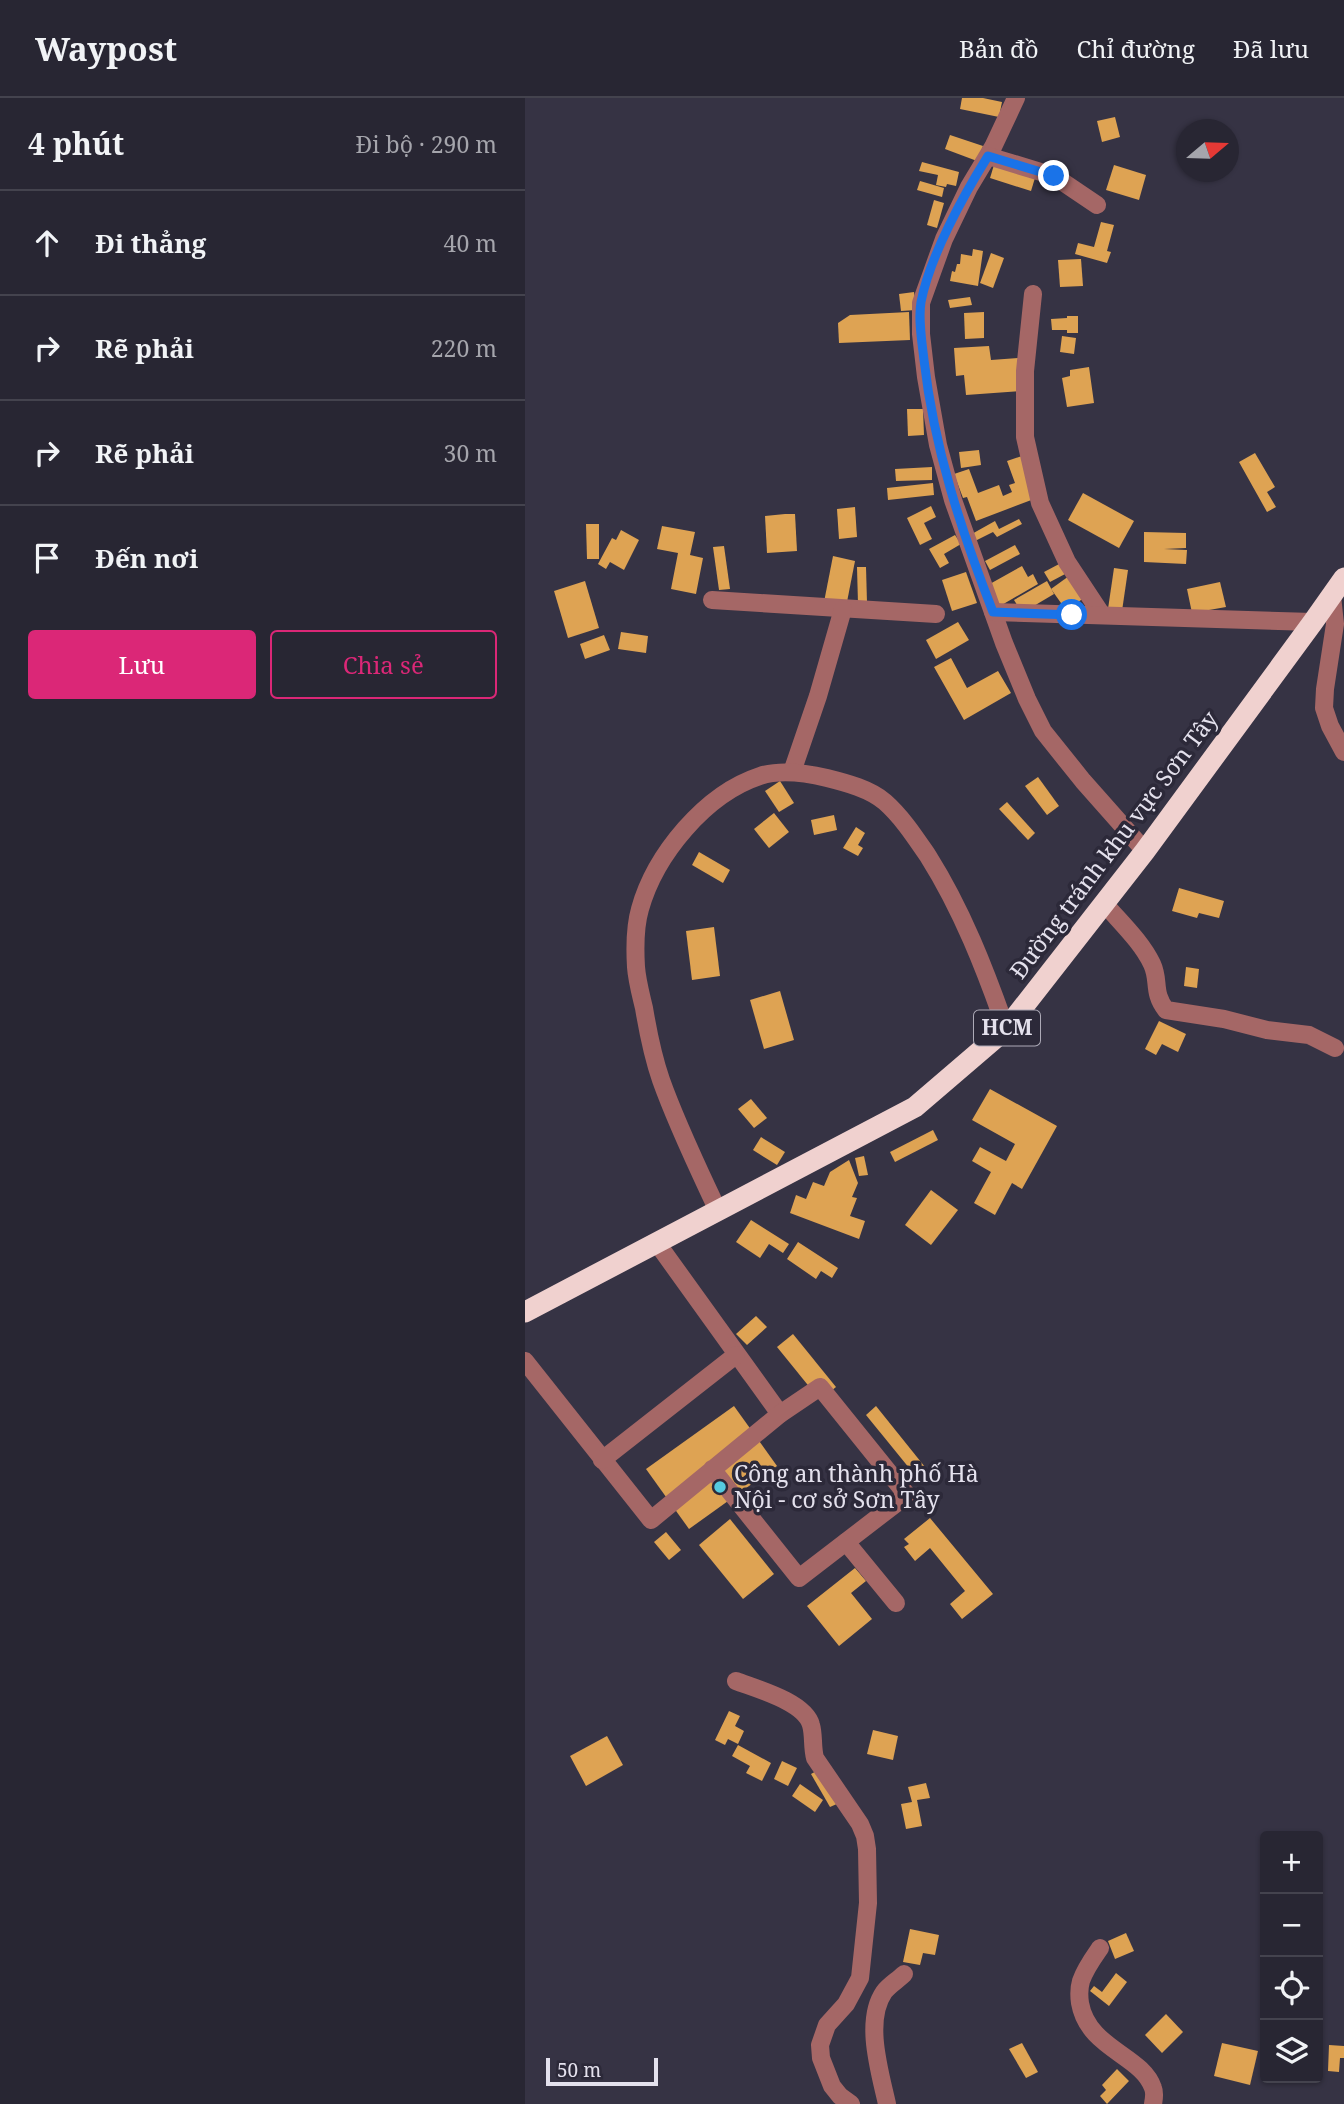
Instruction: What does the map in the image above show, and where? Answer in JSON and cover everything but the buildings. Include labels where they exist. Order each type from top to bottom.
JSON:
[{"type":"highway","name":"Đường tránh khu vực Sơn Tây","points":[[525,1311],[915,1107],[1006,1029],[1145,851],[1338,587]]},
{"type":"street","points":[[1016,98],[944,239],[921,303],[926,377],[938,446],[953,500],[1027,699],[1043,731],[1145,851]]},
{"type":"street","points":[[988,156],[1054,176],[1097,205]]},
{"type":"street","points":[[1033,293],[1025,371],[1025,437],[1040,503],[1067,562],[1102,615]]},
{"type":"street","points":[[1338,587],[1324,708],[1344,752]]},
{"type":"street","points":[[712,600],[936,614]]},
{"type":"street","points":[[792,772],[818,696],[843,609]]},
{"type":"street","points":[[993,612],[1313,622]]},
{"type":"street","points":[[718,1211],[679,1127],[660,1078],[636,968],[639,910],[653,878],[670,848],[698,814],[730,789],[761,776],[792,772],[821,776],[853,785],[884,801],[904,823],[945,883],[985,970],[1006,1029]]},
{"type":"street","points":[[1104,903],[1136,940],[1152,965],[1158,1000],[1166,1010],[1224,1019],[1267,1030],[1309,1035],[1335,1048]]},
{"type":"street","points":[[657,1243],[780,1414]]},
{"type":"street","points":[[602,1460],[736,1355]]},
{"type":"street","points":[[525,1361],[650,1520],[712,1469],[780,1414],[820,1387],[907,1495],[799,1578],[712,1469]]},
{"type":"street","points":[[846,1542],[896,1603]]},
{"type":"street","points":[[736,1681],[787,1702],[803,1713],[812,1727],[815,1758],[848,1805],[865,1836],[868,1903],[860,1978],[846,2004],[827,2025],[820,2045],[821,2059],[832,2086],[851,2104]]},
{"type":"street","points":[[1100,1948],[1080,1983],[1082,2011],[1088,2024],[1102,2040],[1146,2076],[1153,2088],[1153,2104]]},
{"type":"street","points":[[887,2104],[874,2030],[876,2008],[885,1990],[904,1974]]},
{"type":"place","name":"Công an thành phố Hà Nội - cơ sở Sơn Tây","points":[[720,1487]]},
{"type":"route","points":[[1054,176],[988,156],[969,187],[931,271],[921,303],[921,334],[938,446],[953,500],[993,612],[1072,615]]}]
